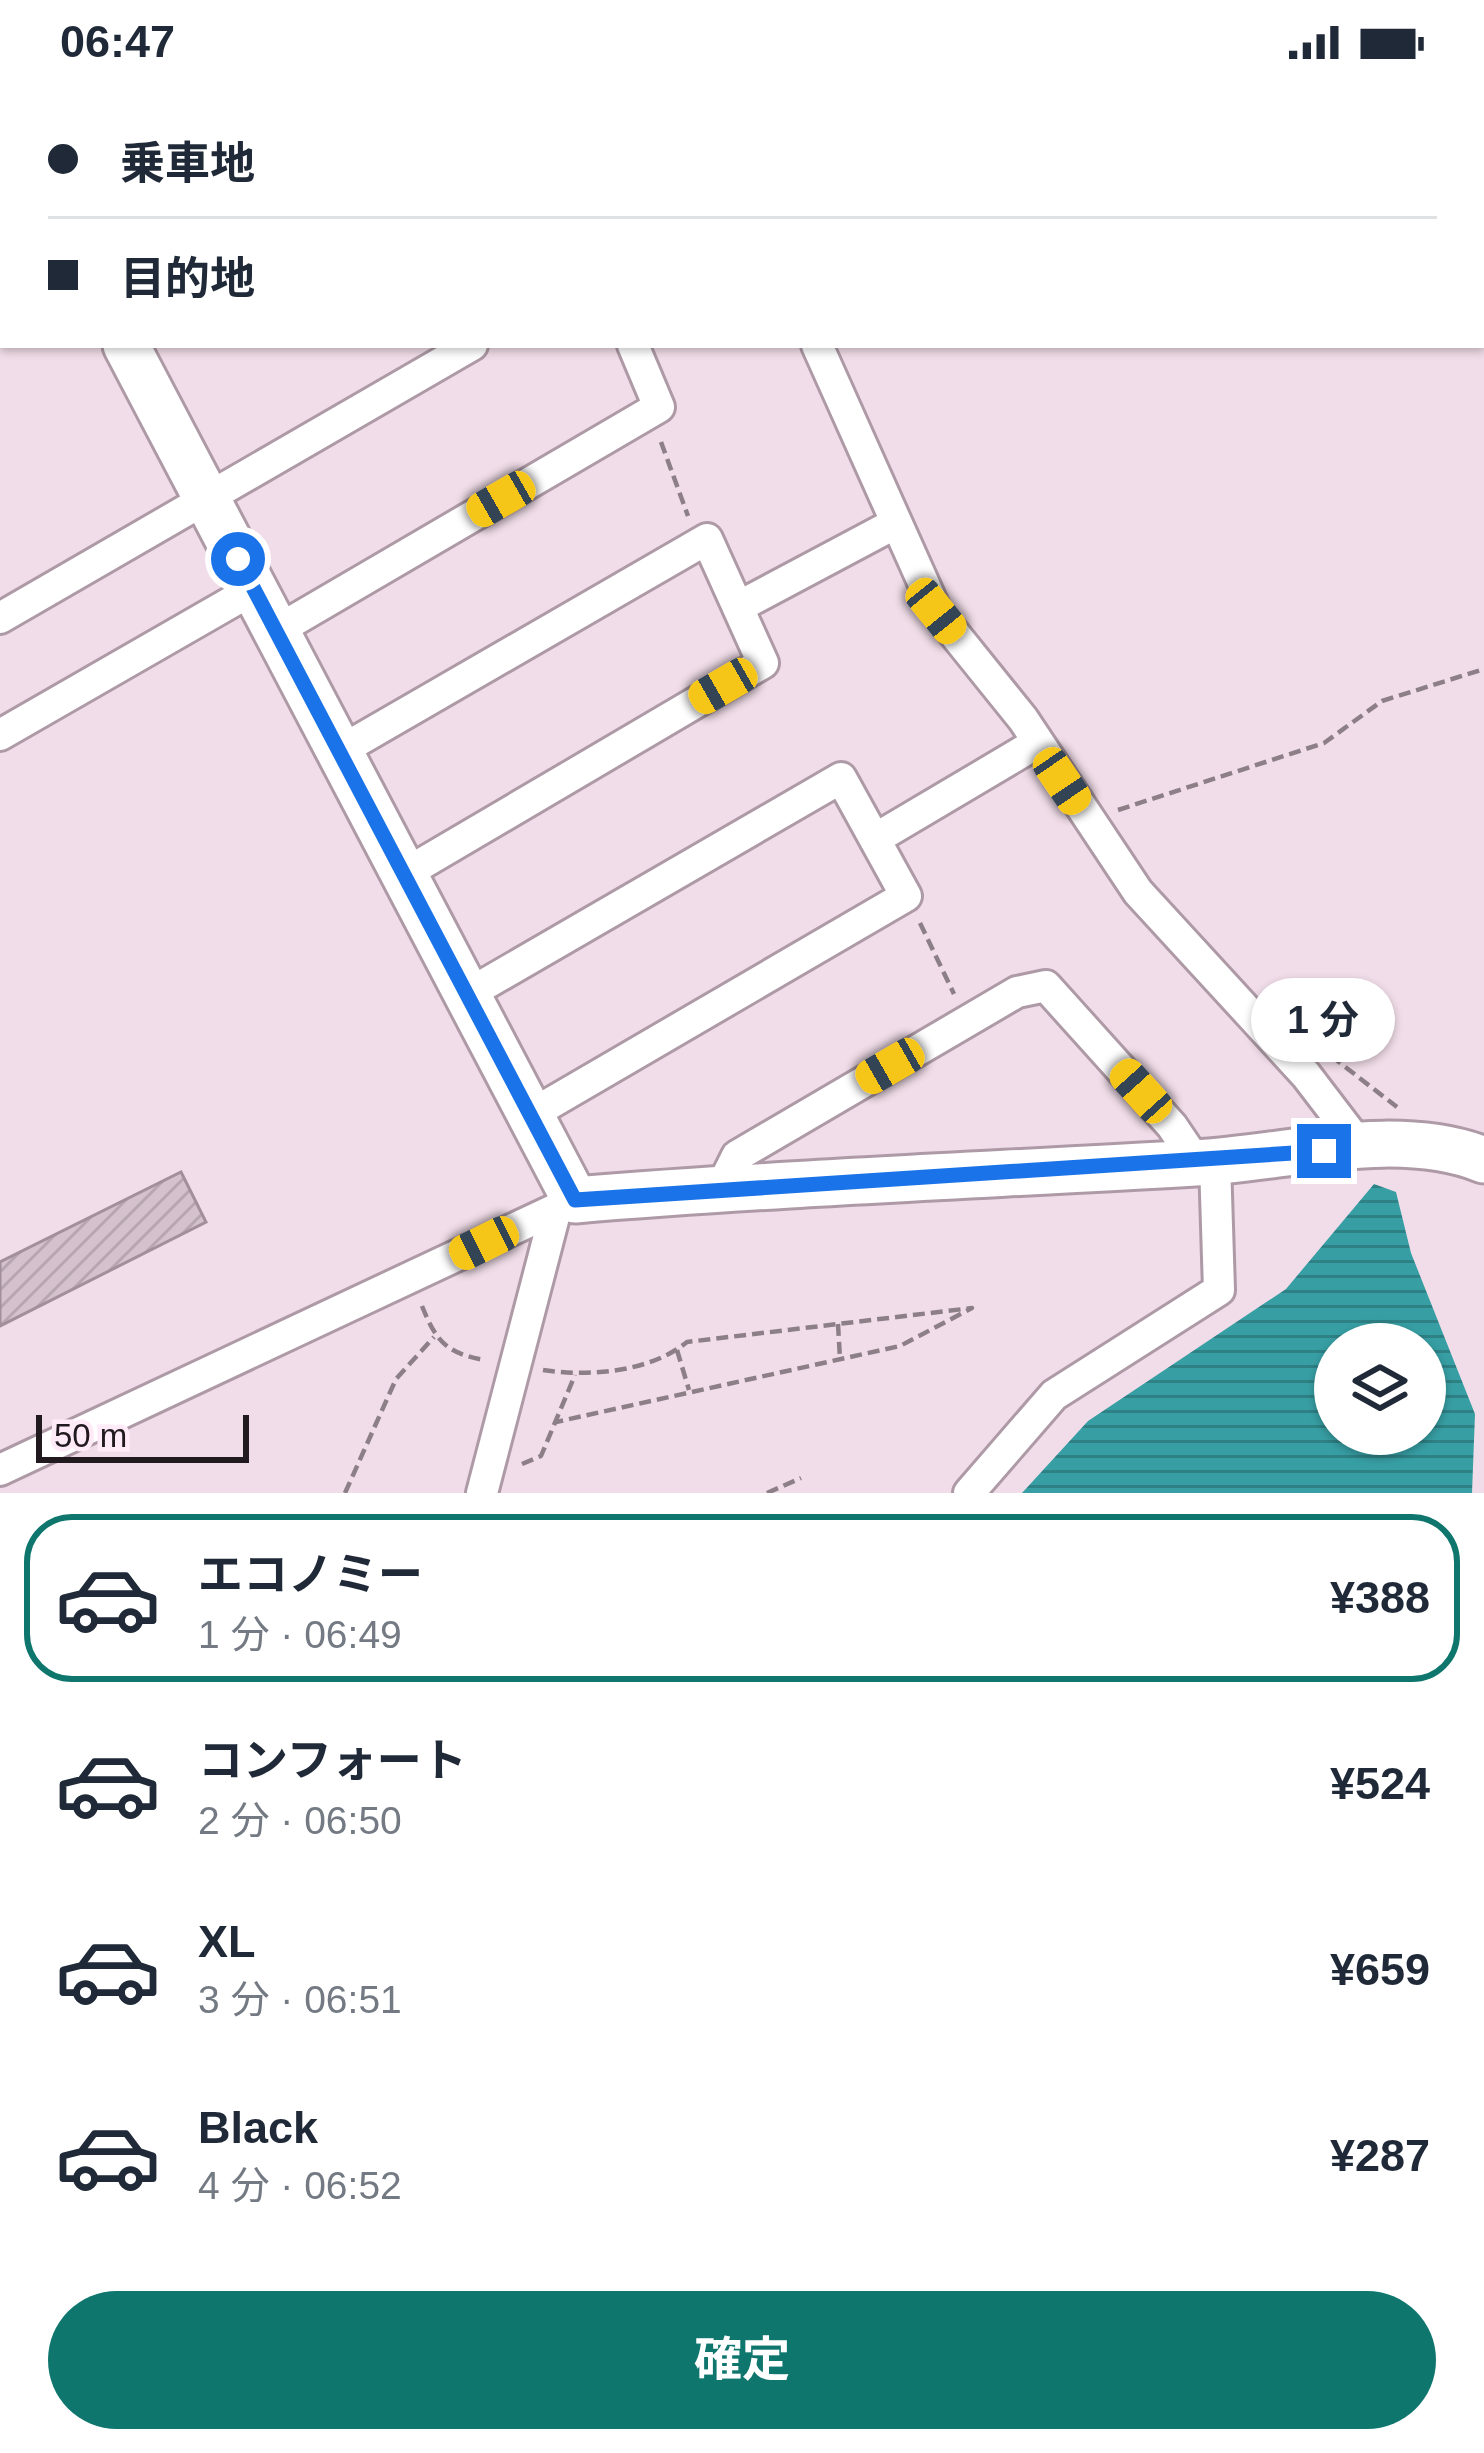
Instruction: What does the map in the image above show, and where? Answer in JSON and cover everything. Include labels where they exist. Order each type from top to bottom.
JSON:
[{"type":"street","points":[[0,618],[467,348]]},
{"type":"street","points":[[276,631],[659,407],[635,348]]},
{"type":"street","points":[[819,348],[936,611],[1037,743],[1138,892],[1306,1076],[1361,1147]]},
{"type":"street","points":[[138,349],[208,500],[532,1114],[565,1204],[514,1365],[483,1486]]},
{"type":"street","points":[[738,607],[896,523]]},
{"type":"street","points":[[340,751],[707,539],[763,663],[406,873]]},
{"type":"street","points":[[0,735],[254,589]]},
{"type":"street","points":[[874,839],[1037,743]]},
{"type":"street","points":[[468,994],[841,778],[906,896],[532,1114]]},
{"type":"street","points":[[721,1188],[737,1156],[1017,992],[1046,986],[1206,1162],[1219,1289],[1054,1395],[969,1493]]},
{"type":"street","points":[[0,1470],[565,1204],[721,1188],[1206,1162],[1361,1147],[1440,1146],[1484,1160]]},
{"type":"path","points":[[651,411],[698,544]]},
{"type":"path","points":[[1128,826],[1118,810],[1324,743],[1382,701],[1484,669]]},
{"type":"path","points":[[906,896],[967,1021]]},
{"type":"path","points":[[1328,1053],[1390,1099],[1415,1127],[1419,1146]]},
{"type":"path","points":[[412,1278],[434,1337],[452,1354],[575,1375],[665,1360],[687,1342],[972,1308],[900,1346],[556,1422]]},
{"type":"path","points":[[838,1324],[840,1359]]},
{"type":"path","points":[[345,1493],[396,1378],[434,1337]]},
{"type":"path","points":[[677,1350],[689,1392]]},
{"type":"path","points":[[483,1486],[542,1456],[575,1375]]},
{"type":"path","points":[[767,1493],[801,1478]]},
{"type":"water","points":[[1374,1184],[1396,1192],[1411,1253],[1439,1323],[1314,1323],[1314,1455],[1446,1455],[1446,1341],[1475,1414],[1472,1493],[1022,1493],[1088,1421],[1286,1289]]},
{"type":"building","points":[[181,1172],[206,1222],[0,1326],[0,1262]]},
{"type":"route","points":[[238,559],[575,1200],[1197,1163],[1324,1151]]}]
